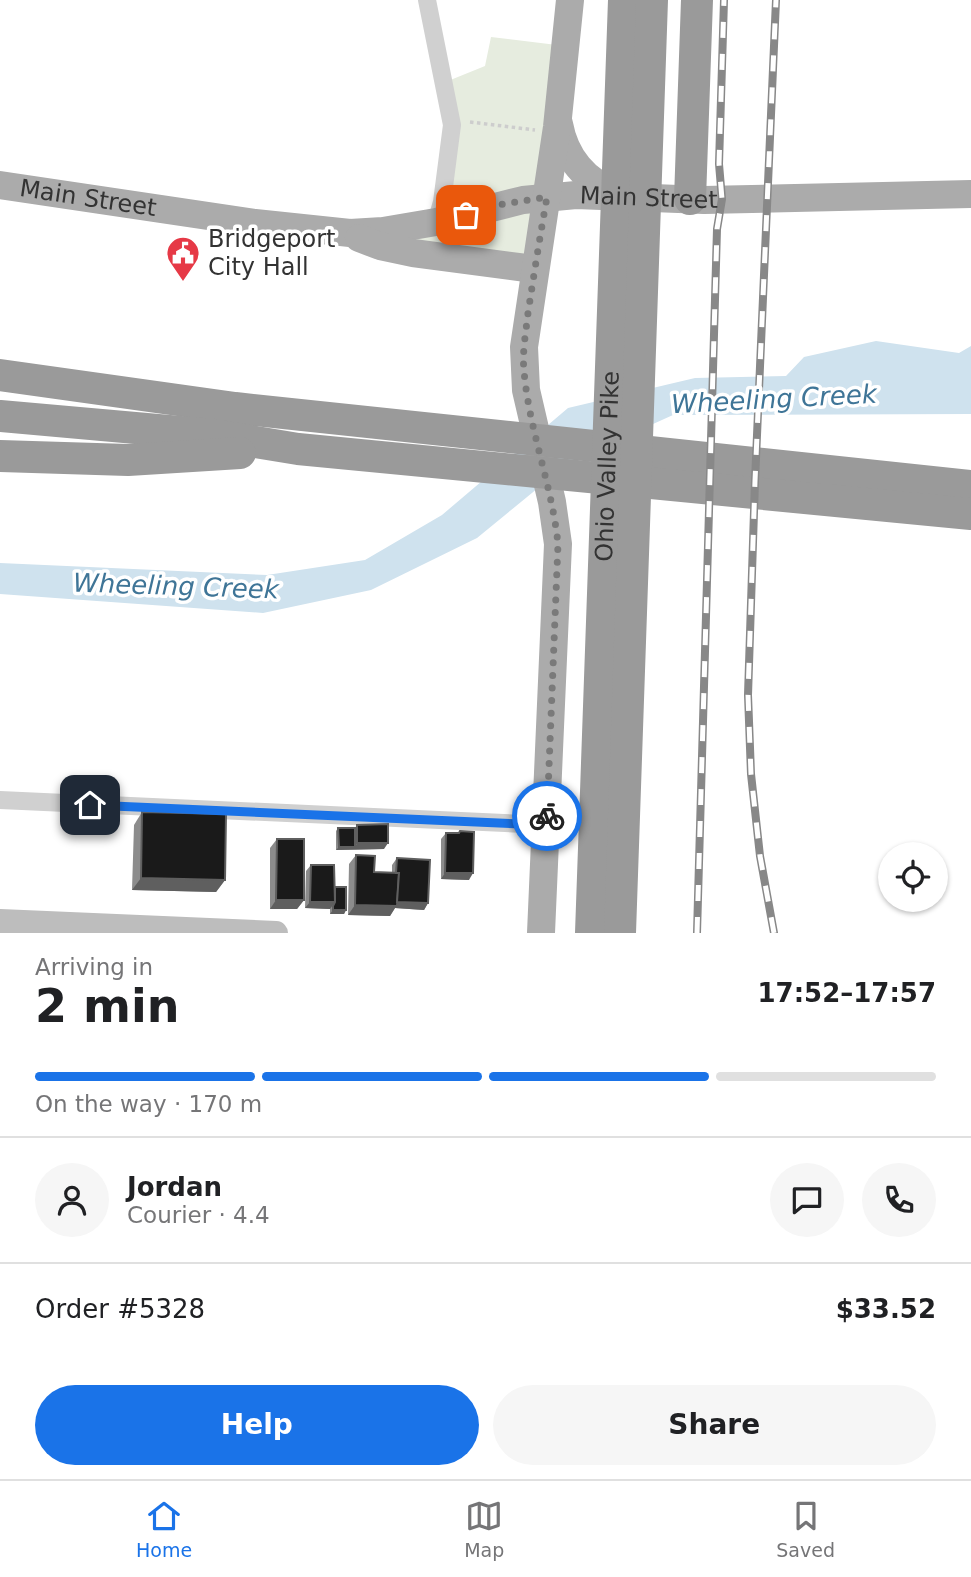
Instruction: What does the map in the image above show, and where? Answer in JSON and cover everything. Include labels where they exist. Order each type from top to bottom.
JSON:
[{"type":"highway","name":"Ohio Valley Pike","points":[[591,933],[624,0]]},
{"type":"highway","name":"Ohio Valley Pike","points":[[620,933],[652,0]]},
{"type":"highway","points":[[690,199],[697,0]]},
{"type":"highway","points":[[0,375],[235,408]]},
{"type":"highway","points":[[0,391],[235,408],[971,486]]},
{"type":"highway","points":[[0,416],[214,435],[298,449],[971,514]]},
{"type":"highway","points":[[0,456],[128,460],[298,449]]},
{"type":"main road","points":[[541,933],[558,560],[556,522],[526,390],[524,347],[557,124],[570,0]]},
{"type":"main road","points":[[557,124],[574,163],[592,180],[623,195]]},
{"type":"main road","name":"Main Street","points":[[0,185],[255,223],[351,233],[383,231],[436,222],[498,205],[547,197],[623,195],[690,199],[971,194]]},
{"type":"main road","points":[[351,233],[370,243],[391,248],[534,269]]},
{"type":"main road","points":[[0,921],[153,930],[276,933]]},
{"type":"street","points":[[427,0],[450,120],[451,144],[442,202],[436,222]]},
{"type":"street","points":[[0,800],[547,825]]},
{"type":"path","points":[[450,120],[557,124]]},
{"type":"shaded area","points":[[491,37],[565,46],[534,269],[383,231],[436,222],[451,144],[443,83],[485,66]]},
{"type":"water","name":"Wheeling Creek","points":[[876,341],[959,353],[971,346],[971,414],[673,415],[571,461],[477,538],[371,590],[263,613],[0,594],[0,563],[267,575],[365,560],[442,515],[568,408],[695,378],[786,376],[804,357]]},
{"type":"building","points":[[142,812],[226,814],[225,880],[141,878]]},
{"type":"building","points":[[388,824],[388,843],[357,843],[357,825]]},
{"type":"building","points":[[338,828],[355,828],[355,847],[339,847]]},
{"type":"building","points":[[474,832],[473,873],[445,873],[446,833]]},
{"type":"building","points":[[277,839],[304,839],[304,900],[276,900]]},
{"type":"building","points":[[356,855],[375,856],[374,872],[399,873],[397,906],[355,905]]},
{"type":"building","points":[[397,858],[430,860],[428,903],[397,902]]},
{"type":"building","points":[[311,865],[334,865],[335,902],[310,902]]},
{"type":"building","points":[[335,887],[346,887],[346,910],[333,910]]},
{"type":"railway","points":[[697,933],[717,229],[722,199],[719,164],[724,0]]},
{"type":"railway","points":[[774,933],[760,856],[751,774],[748,695],[776,0]]},
{"type":"way so far","points":[[466,215],[498,205],[547,197],[534,269],[523,368],[529,407],[556,522],[558,544],[547,816]]},
{"type":"place","name":"Bridgeport City Hall","points":[[183,283]]},
{"type":"route","points":[[90,805],[547,825],[547,816]]}]
